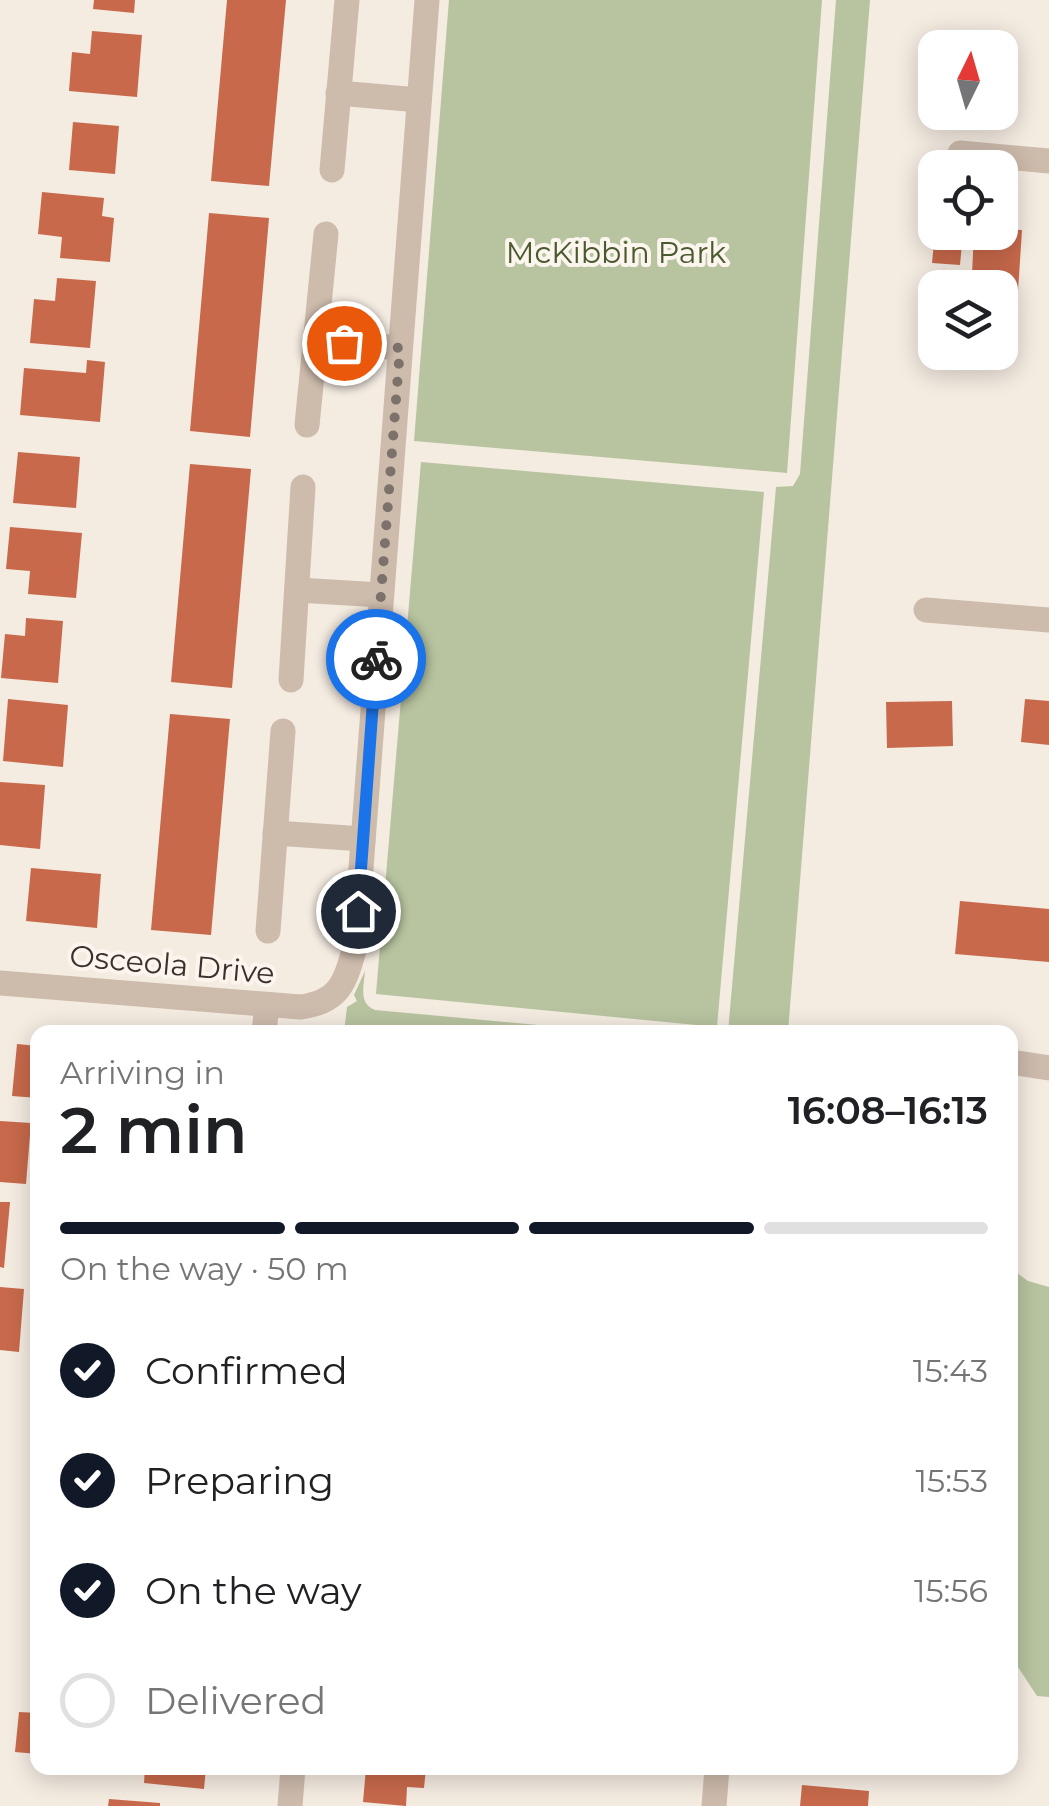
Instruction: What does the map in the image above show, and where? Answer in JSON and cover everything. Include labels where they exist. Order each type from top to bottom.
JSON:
[{"type":"street","points":[[332,170],[346,0]]},
{"type":"street","points":[[276,833],[363,839],[427,0]]},
{"type":"street","points":[[338,94],[419,100]]},
{"type":"street","points":[[1018,159],[1049,161]]},
{"type":"street","points":[[307,425],[326,234]]},
{"type":"street","points":[[316,340],[400,348]]},
{"type":"street","points":[[291,680],[304,487]]},
{"type":"street","points":[[297,590],[382,596]]},
{"type":"street","points":[[926,610],[1049,620]]},
{"type":"street","points":[[268,931],[284,731]]},
{"type":"street","name":"Osceola Drive","points":[[0,984],[267,1005],[319,1005],[336,994],[355,947],[363,839]]},
{"type":"street","points":[[265,1025],[267,1005]]},
{"type":"street","points":[[1018,1063],[1049,1068]]},
{"type":"street","points":[[290,1806],[293,1775]]},
{"type":"street","points":[[714,1806],[716,1775]]},
{"type":"green space","name":"McKibbin Park","points":[[449,0],[822,0],[787,473],[414,441]]},
{"type":"green space","points":[[836,0],[870,0],[789,1025],[729,1025],[776,487],[793,486],[800,474]]},
{"type":"green space","points":[[421,462],[764,492],[717,1025],[376,994]]},
{"type":"green space","points":[[365,971],[364,999],[375,1010],[539,1025],[345,1025],[347,1007],[357,1001],[354,995]]},
{"type":"green space","points":[[1018,1274],[1049,1287],[1049,1697],[1037,1696],[1018,1667]]},
{"type":"building","points":[[94,0],[135,0],[134,13],[93,9]]},
{"type":"building","points":[[227,0],[286,0],[269,186],[211,181]]},
{"type":"building","points":[[92,31],[142,35],[137,97],[69,91],[72,52],[90,54]]},
{"type":"building","points":[[73,122],[119,126],[115,174],[69,170]]},
{"type":"building","points":[[42,192],[104,198],[102,216],[114,218],[110,262],[60,258],[62,237],[38,234]]},
{"type":"building","points":[[209,213],[269,218],[250,437],[190,431]]},
{"type":"building","points":[[1018,230],[1022,230],[1018,292],[1018,270],[972,270],[973,250],[1018,250]]},
{"type":"building","points":[[933,250],[961,250],[960,265],[932,263]]},
{"type":"building","points":[[57,278],[96,281],[90,348],[30,343],[34,299],[55,301]]},
{"type":"building","points":[[87,360],[105,362],[100,422],[20,415],[24,368],[86,373]]},
{"type":"building","points":[[18,452],[80,457],[76,508],[13,503]]},
{"type":"building","points":[[190,464],[251,469],[232,688],[171,682]]},
{"type":"building","points":[[10,527],[82,533],[76,598],[28,594],[30,571],[6,569]]},
{"type":"building","points":[[26,618],[63,621],[58,683],[1,678],[5,634],[25,636]]},
{"type":"building","points":[[8,699],[68,705],[63,767],[3,761]]},
{"type":"building","points":[[1025,699],[1049,701],[1049,745],[1021,742]]},
{"type":"building","points":[[952,701],[953,746],[887,748],[886,702]]},
{"type":"building","points":[[170,714],[230,719],[211,935],[151,930]]},
{"type":"building","points":[[0,782],[45,785],[40,849],[0,845]]},
{"type":"building","points":[[31,868],[101,874],[97,928],[26,921]]},
{"type":"building","points":[[960,901],[1049,909],[1049,962],[955,954]]},
{"type":"building","points":[[17,1044],[30,1045],[30,1097],[12,1096]]},
{"type":"building","points":[[0,1121],[30,1123],[26,1184],[0,1182]]},
{"type":"building","points":[[0,1202],[10,1202],[4,1268],[0,1267]]},
{"type":"building","points":[[0,1287],[24,1289],[19,1352],[0,1350]]},
{"type":"building","points":[[19,1712],[30,1713],[30,1753],[15,1752]]},
{"type":"building","points":[[145,1775],[205,1775],[204,1789],[144,1783]]},
{"type":"building","points":[[365,1775],[425,1775],[424,1788],[407,1787],[406,1806],[363,1802]]},
{"type":"building","points":[[802,1785],[869,1791],[868,1806],[800,1806]]},
{"type":"building","points":[[109,1799],[160,1803],[160,1806],[108,1806]]},
{"type":"way so far","points":[[344,343],[400,348],[376,659]]},
{"type":"route","points":[[358,911],[376,659]]}]
